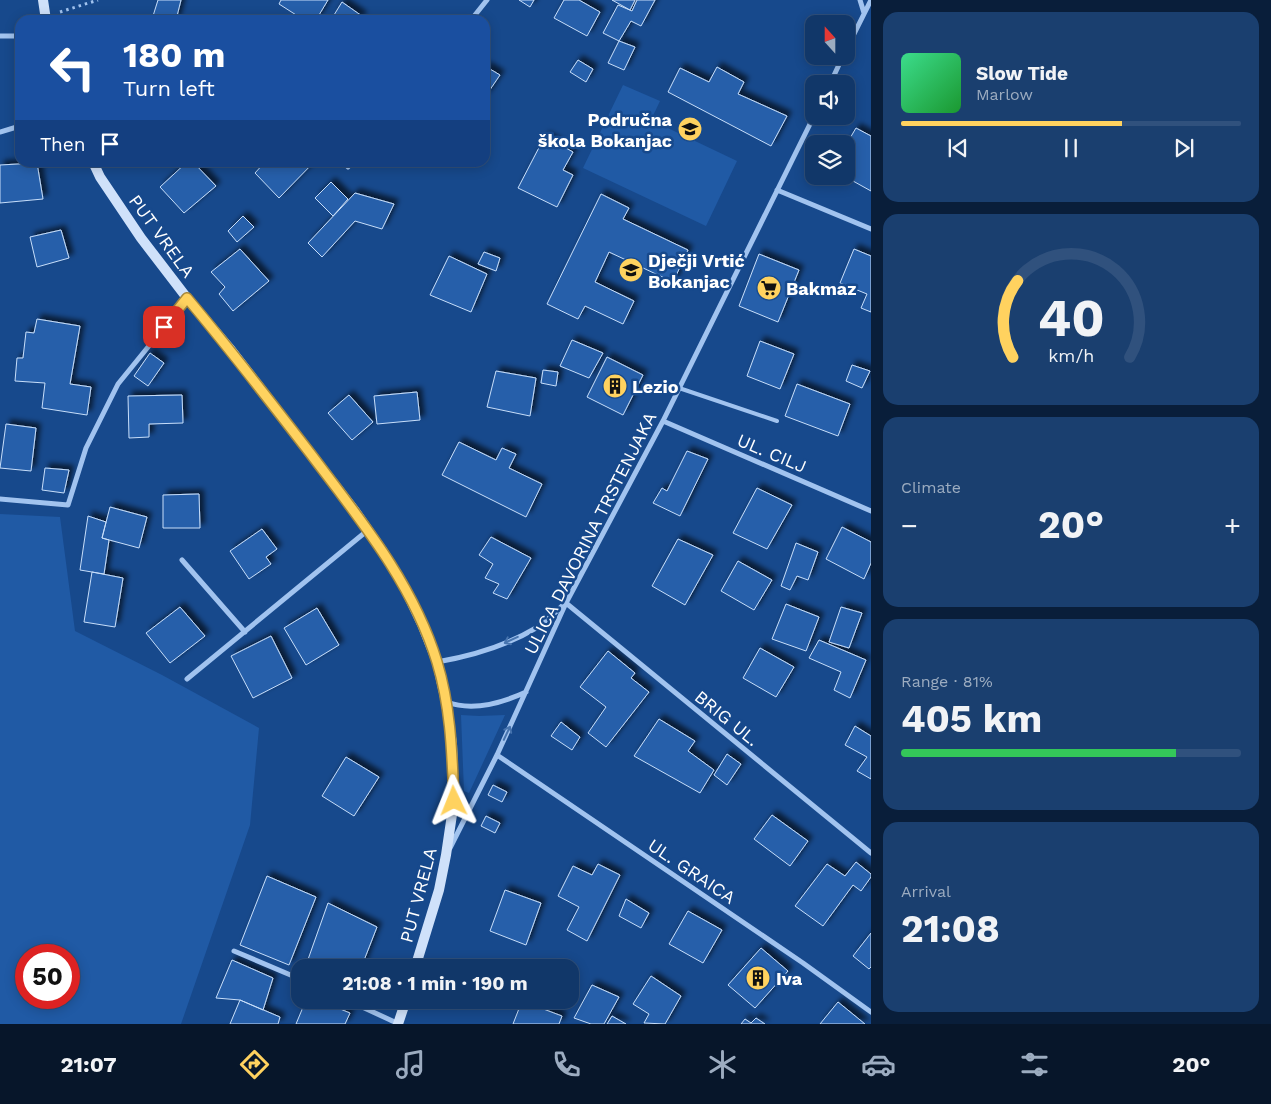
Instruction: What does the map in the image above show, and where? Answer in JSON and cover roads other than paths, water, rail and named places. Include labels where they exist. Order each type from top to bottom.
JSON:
[{"type":"main road","points":[[43,0],[45,15]]},
{"type":"main road","name":"PUT VRELA","points":[[95,167],[100,178],[141,238],[187,298],[231,350],[355,511],[403,584],[422,624],[437,662],[446,702],[452,744],[454,801],[439,890],[418,959]]},
{"type":"main road","points":[[399,1023],[403,1009]]},
{"type":"street","points":[[475,15],[487,0]]},
{"type":"street","points":[[860,0],[864,13]]},
{"type":"street","points":[[855,32],[871,0]]},
{"type":"street","points":[[0,36],[15,36]]},
{"type":"street","name":"ULICA DAVORINA TRSTENJAKA","points":[[446,855],[497,755],[566,604],[663,421],[810,125]]},
{"type":"street","points":[[0,132],[15,128]]},
{"type":"street","points":[[777,190],[871,230]]},
{"type":"street","points":[[0,499],[68,505],[86,448],[118,384],[187,298]]},
{"type":"street","name":"UL. CILJ","points":[[663,421],[871,510]]},
{"type":"street","points":[[187,679],[368,530]]},
{"type":"street","points":[[182,560],[245,632]]},
{"type":"street","points":[[437,662],[459,658],[511,641],[537,627],[566,604]]},
{"type":"street","name":"BRIG UL.","points":[[566,604],[871,853]]},
{"type":"street","points":[[446,702],[456,706],[473,707],[494,704],[526,692]]},
{"type":"street","name":"UL. GRAICA","points":[[497,755],[803,963],[871,1012]]},
{"type":"street","points":[[234,950],[291,975]]},
{"type":"street","points":[[367,1009],[399,1023]]},
{"type":"lane","points":[[679,388],[777,421]]},
{"type":"place","name":"Područna škola Bokanjac","points":[[690,129]]},
{"type":"place","name":"Dječji Vrtić Bokanjac","points":[[631,270]]},
{"type":"place","name":"Bakmaz","points":[[769,288]]},
{"type":"place","name":"Lezio","points":[[615,386]]},
{"type":"place","name":"Iva","points":[[758,978]]}]
